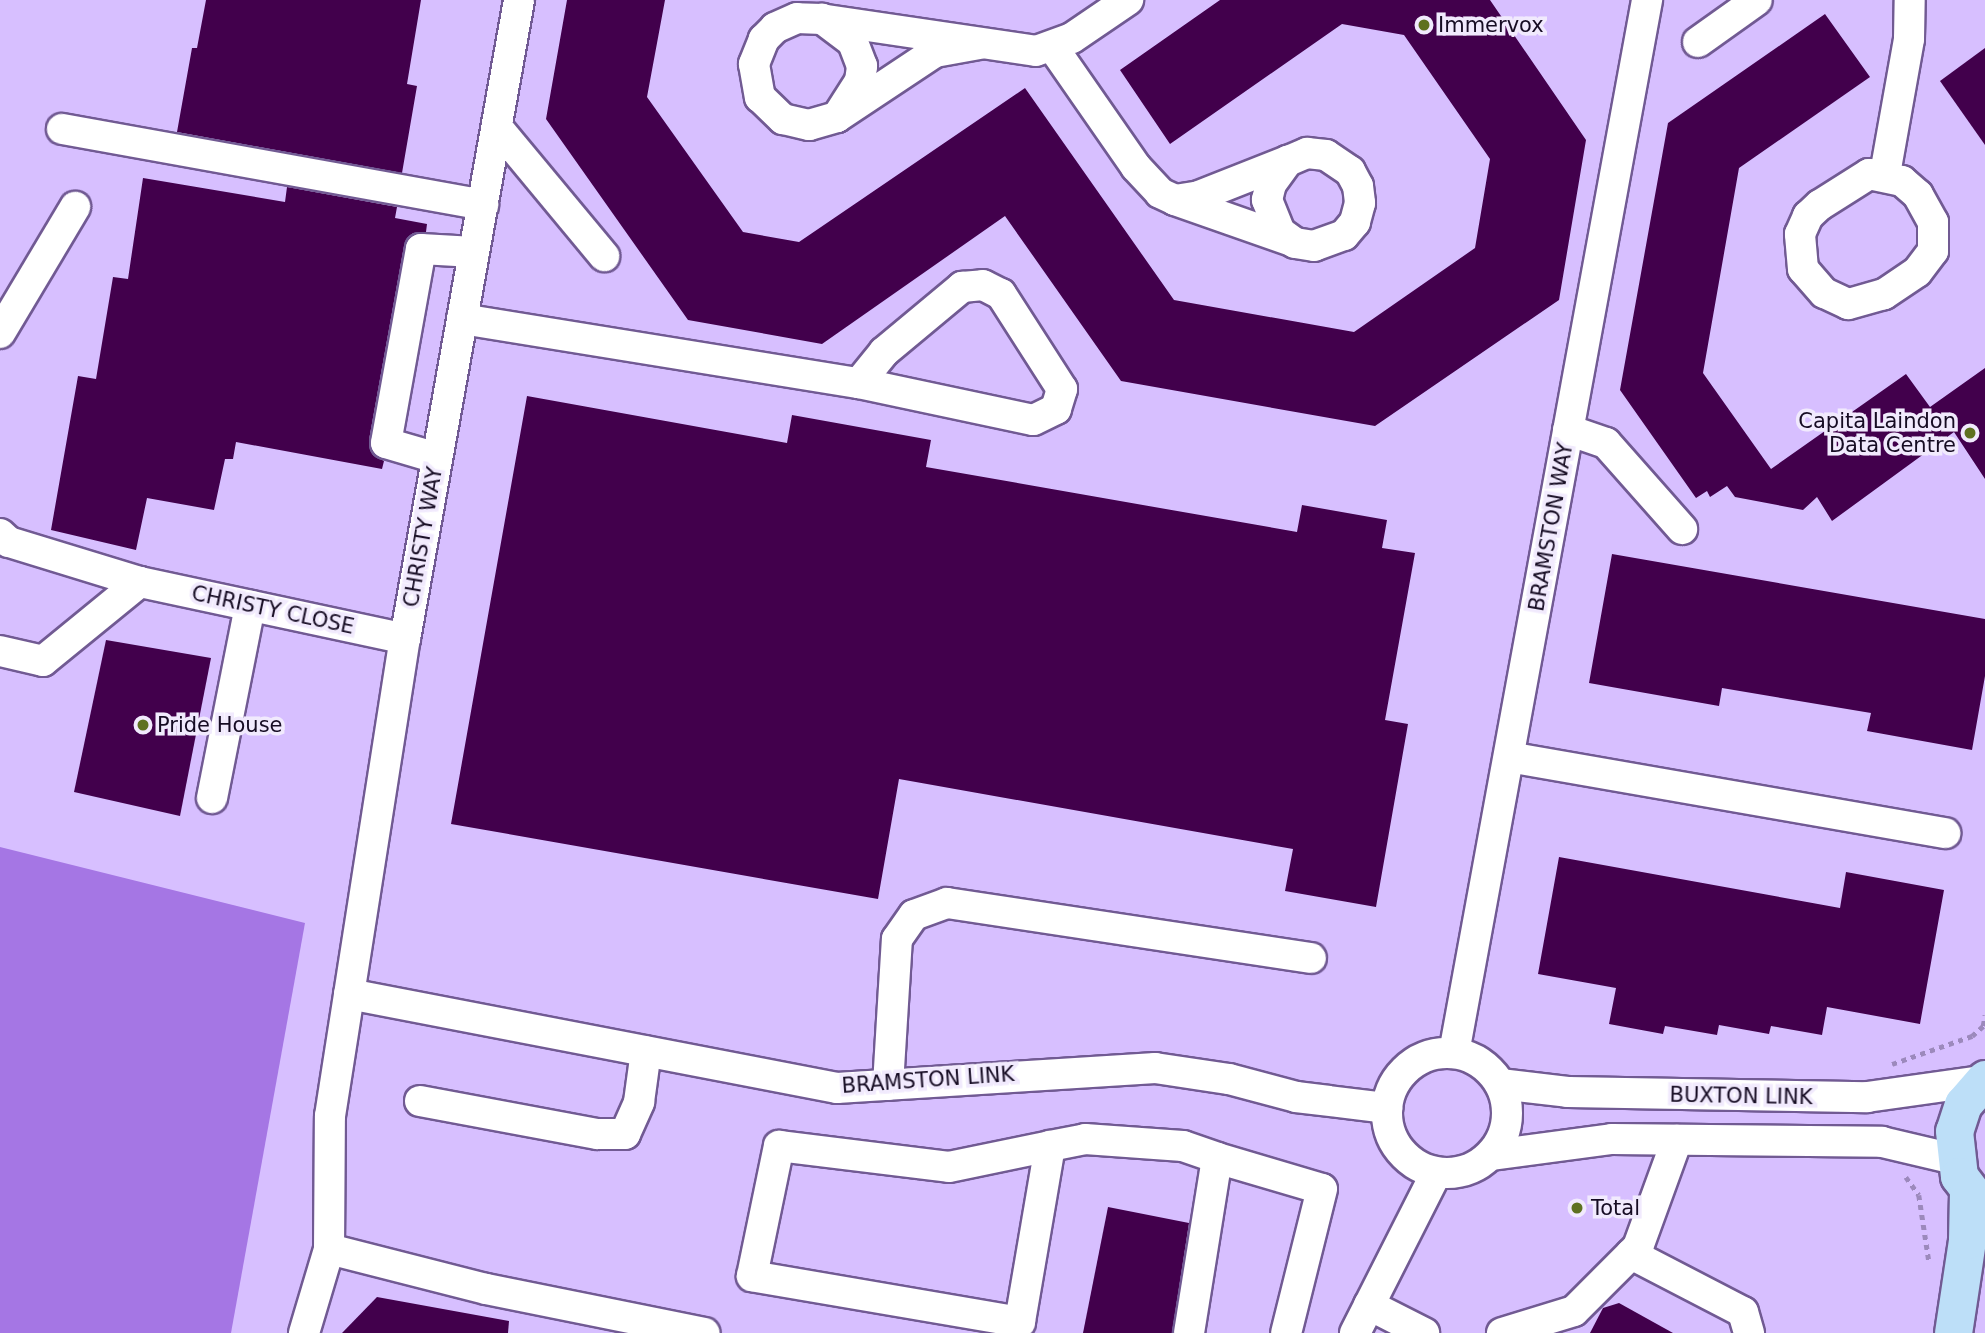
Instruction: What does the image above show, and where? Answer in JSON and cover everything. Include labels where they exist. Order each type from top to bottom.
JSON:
[{"type":"main road","points":[[1954,1333],[1967,1240],[1969,1187],[1954,1131],[1960,1113],[1983,1080]]},
{"type":"street","name":"CHRISTY WAY","points":[[304,1333],[329,1249],[330,1116],[405,639],[519,0]]},
{"type":"street","points":[[979,44],[935,52],[837,117],[809,125],[783,119],[768,108],[754,81],[758,50],[775,28],[797,18],[822,19],[979,44],[1018,51],[1052,46],[1128,0]]},
{"type":"street","name":"BRAMSTON WAY","points":[[1454,1053],[1647,0]]},
{"type":"street","points":[[1698,42],[1757,0]]},
{"type":"street","points":[[1885,174],[1909,39],[1910,0]]},
{"type":"street","points":[[822,19],[846,33],[862,66],[854,94],[837,117]]},
{"type":"street","points":[[1052,46],[1136,167],[1160,193],[1175,200],[1295,243],[1314,246],[1344,235],[1360,203],[1350,171],[1337,160],[1307,153],[1199,196],[1175,200]]},
{"type":"street","points":[[497,127],[604,256]]},
{"type":"street","points":[[62,129],[482,205]]},
{"type":"street","points":[[1288,161],[1271,184],[1267,200],[1275,225],[1295,243]]},
{"type":"street","points":[[1885,174],[1902,181],[1919,195],[1933,222],[1933,251],[1917,272],[1884,294],[1858,304],[1835,300],[1803,269],[1800,234],[1808,216],[1855,180],[1885,174]]},
{"type":"street","points":[[0,332],[75,207]]},
{"type":"street","points":[[438,458],[386,443],[388,430],[421,249],[474,252]]},
{"type":"street","points":[[462,319],[859,383],[1033,420],[1056,410],[1062,390],[1001,294],[983,285],[962,287],[884,352],[859,383]]},
{"type":"street","points":[[1568,430],[1606,443],[1682,529]]},
{"type":"street","name":"CHRISTY CLOSE","points":[[0,534],[9,542],[140,582],[405,639]]},
{"type":"street","points":[[0,650],[43,661],[140,582]]},
{"type":"street","points":[[212,797],[250,606]]},
{"type":"street","points":[[1509,757],[1945,833]]},
{"type":"street","points":[[888,1084],[897,939],[914,915],[947,904],[1311,958]]},
{"type":"street","name":"BRAMSTON LINK","points":[[349,994],[837,1088],[1154,1068],[1229,1079],[1296,1097],[1387,1108]]},
{"type":"street","points":[[420,1101],[597,1133],[625,1134],[639,1102],[646,1051]]},
{"type":"street","points":[[1454,1053],[1478,1061],[1500,1084],[1507,1123],[1492,1155],[1470,1170],[1436,1173],[1405,1157],[1393,1142],[1387,1108],[1396,1081],[1406,1069],[1423,1058],[1454,1053]]},
{"type":"street","name":"BUXTON LINK","points":[[1500,1084],[1568,1092],[1867,1097],[1983,1080]]},
{"type":"street","points":[[1050,1146],[1020,1322],[752,1276],[779,1146],[949,1167],[1050,1146],[1085,1139],[1183,1146],[1321,1189],[1286,1333]]},
{"type":"street","points":[[1502,1333],[1574,1311],[1638,1247],[1677,1140]]},
{"type":"street","name":"BUXTON LINK","points":[[1492,1155],[1571,1142],[1882,1142],[1969,1187]]},
{"type":"street","points":[[1189,1333],[1217,1158]]},
{"type":"street","points":[[1356,1333],[1436,1173]]},
{"type":"street","points":[[329,1249],[486,1289],[705,1333]]},
{"type":"street","points":[[1631,1254],[1743,1312],[1749,1333]]},
{"type":"street","points":[[1369,1305],[1424,1333]]},
{"type":"path","points":[[1887,1073],[1897,1059],[1972,1036],[1983,1026],[1985,1015]]},
{"type":"path","points":[[1902,1172],[1919,1195],[1930,1268]]},
{"type":"shaded area","points":[[0,847],[305,923],[231,1333],[0,1333]]},
{"type":"building","points":[[206,0],[421,0],[407,84],[417,86],[402,173],[177,132],[192,48],[197,48]]},
{"type":"building","points":[[567,0],[665,0],[647,97],[743,232],[799,242],[1025,88],[1174,300],[1354,332],[1475,248],[1490,159],[1404,35],[1342,24],[1170,144],[1120,70],[1220,0],[1490,0],[1586,140],[1559,300],[1375,426],[1121,381],[1005,216],[822,344],[688,320],[546,119]]},
{"type":"building","points":[[1825,14],[1870,77],[1739,168],[1703,373],[1771,469],[1906,374],[1930,407],[1985,368],[1985,479],[1954,432],[1832,521],[1817,497],[1803,510],[1735,497],[1727,486],[1710,497],[1707,491],[1696,498],[1620,390],[1668,123]]},
{"type":"building","points":[[1985,48],[1985,145],[1940,81]]},
{"type":"building","points":[[143,178],[285,202],[287,187],[397,207],[395,218],[427,224],[426,232],[413,233],[404,246],[369,440],[373,455],[384,461],[382,469],[236,442],[233,459],[225,459],[214,510],[147,498],[136,550],[51,530],[78,376],[96,379],[113,277],[128,279]]},
{"type":"building","points":[[527,396],[787,443],[792,415],[931,440],[926,467],[1297,532],[1302,505],[1387,520],[1382,548],[1415,553],[1385,720],[1408,724],[1376,907],[1285,891],[1293,849],[899,779],[878,899],[451,824]]},
{"type":"building","points":[[1612,554],[1985,619],[1985,676],[1972,750],[1867,731],[1871,713],[1722,688],[1719,706],[1589,683]]},
{"type":"building","name":"Pride House","points":[[106,640],[211,658],[180,816],[74,792]]},
{"type":"building","points":[[1559,857],[1840,908],[1846,872],[1944,890],[1920,1024],[1827,1007],[1822,1035],[1771,1026],[1769,1034],[1719,1025],[1717,1035],[1665,1026],[1663,1034],[1609,1024],[1616,988],[1538,974]]},
{"type":"building","points":[[1108,1207],[1189,1223],[1172,1333],[1083,1333]]},
{"type":"building","points":[[377,1297],[509,1321],[508,1333],[342,1333]]},
{"type":"building","points":[[1619,1303],[1673,1333],[1590,1333],[1603,1308]]},
{"type":"place","name":"Immervox","points":[[1424,25]]},
{"type":"place","name":"Capita Laindon Data Centre","points":[[1970,433]]},
{"type":"place","name":"Pride House","points":[[143,725]]},
{"type":"place","name":"Total","points":[[1577,1208]]}]
